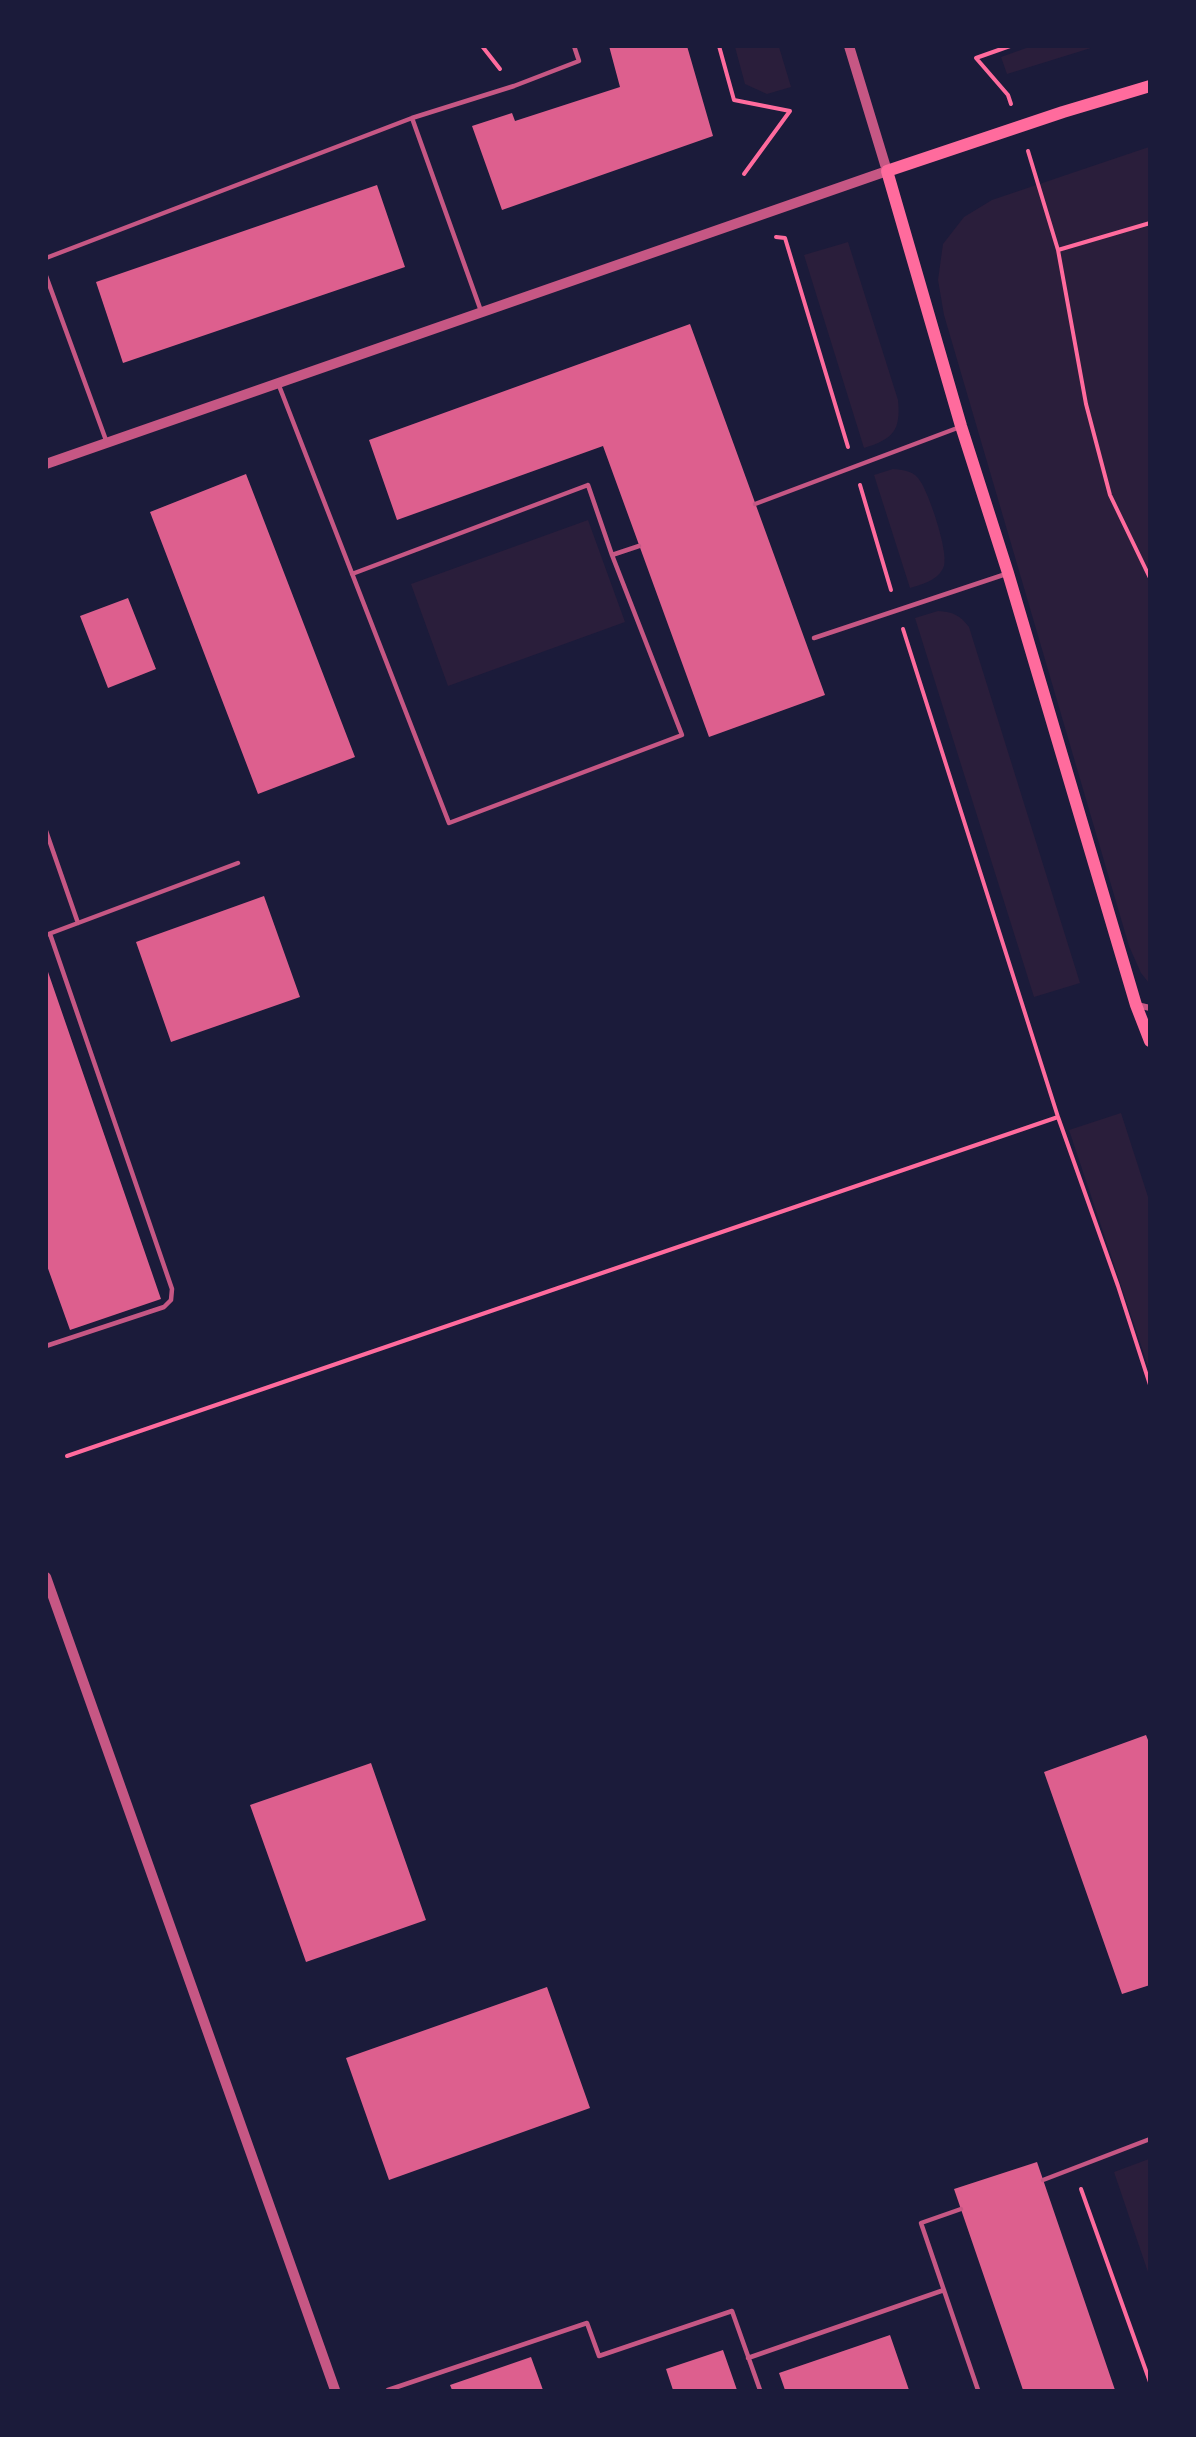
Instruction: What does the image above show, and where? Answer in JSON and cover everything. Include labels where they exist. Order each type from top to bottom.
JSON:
[{"type":"main road","points":[[1149,86],[887,171],[961,426],[1008,573],[1136,1005],[1149,1041]]},
{"type":"main road","points":[[1136,1005],[1149,1019]]},
{"type":"street","points":[[46,464],[887,171],[849,46]]},
{"type":"street","points":[[1136,1005],[1149,1008]]},
{"type":"street","points":[[46,1577],[335,2391]]},
{"type":"lane","points":[[46,258],[412,118],[514,86],[579,62],[574,46]]},
{"type":"lane","points":[[412,118],[482,312]]},
{"type":"lane","points":[[46,276],[107,443]]},
{"type":"lane","points":[[278,383],[352,574],[449,823],[682,735],[612,555],[588,485],[352,574]]},
{"type":"lane","points":[[755,504],[961,426]]},
{"type":"lane","points":[[612,555],[639,546]]},
{"type":"lane","points":[[814,638],[1008,573]]},
{"type":"lane","points":[[46,831],[78,923]]},
{"type":"lane","points":[[46,1346],[164,1307],[171,1300],[172,1289],[48,934],[238,863]]},
{"type":"lane","points":[[1043,2180],[1149,2139]]},
{"type":"lane","points":[[961,2209],[921,2223],[978,2391]]},
{"type":"lane","points":[[748,2358],[944,2290]]},
{"type":"lane","points":[[388,2391],[587,2323],[598,2356],[732,2311],[760,2391]]},
{"type":"path","points":[[719,46],[734,100],[790,111],[744,174]]},
{"type":"path","points":[[1010,46],[976,58],[1008,95],[1020,126],[1058,250],[1086,404],[1110,495],[1149,578]]},
{"type":"path","points":[[1058,250],[1149,223]]},
{"type":"path","points":[[774,236],[785,238],[897,610],[1058,1118],[1118,1286],[1149,1385]]},
{"type":"path","points":[[67,1456],[1058,1118]]},
{"type":"path","points":[[1074,2168],[1149,2382]]},
{"type":"shaded area","points":[[1032,46],[1094,47],[1007,74],[1001,57]]},
{"type":"shaded area","points":[[735,47],[779,47],[791,87],[767,94],[745,84]]},
{"type":"shaded area","points":[[1149,147],[1149,983],[1141,973],[1129,946],[944,315],[938,280],[943,244],[964,217],[992,200]]},
{"type":"shaded area","points":[[848,242],[898,400],[899,411],[893,432],[882,441],[864,448],[804,255]]},
{"type":"shaded area","points":[[893,469],[912,473],[922,484],[937,521],[945,559],[942,571],[938,575],[930,581],[910,588],[874,475]]},
{"type":"shaded area","points":[[588,520],[625,622],[448,686],[411,584]]},
{"type":"shaded area","points":[[938,611],[956,615],[969,627],[1080,983],[1034,997],[915,618]]},
{"type":"shaded area","points":[[1121,1113],[1149,1200],[1149,1369],[1069,1130]]},
{"type":"shaded area","points":[[1149,2159],[1149,2275],[1114,2172]]},
{"type":"building","points":[[609,46],[687,46],[713,136],[502,210],[472,126],[512,113],[515,121],[620,87]]},
{"type":"building","points":[[377,185],[405,267],[123,363],[96,282]]},
{"type":"building","points":[[690,324],[825,695],[709,737],[603,446],[397,520],[369,440]]},
{"type":"building","points":[[246,474],[355,757],[258,794],[150,512]]},
{"type":"building","points":[[128,598],[156,669],[108,688],[80,616]]},
{"type":"building","points":[[264,896],[300,997],[171,1042],[136,942]]},
{"type":"building","points":[[47,969],[161,1299],[70,1330],[46,1263]]},
{"type":"building","points":[[1146,1735],[1150,1745],[1150,1985],[1122,1994],[1044,1772]]},
{"type":"building","points":[[371,1763],[426,1920],[306,1962],[250,1805]]},
{"type":"building","points":[[547,1987],[590,2108],[389,2180],[346,2058]]},
{"type":"building","points":[[1037,2162],[1115,2390],[1023,2390],[954,2189]]},
{"type":"building","points":[[890,2335],[909,2390],[785,2390],[779,2373]]},
{"type":"building","points":[[723,2350],[737,2390],[673,2390],[666,2369]]},
{"type":"building","points":[[531,2357],[543,2390],[452,2390],[450,2385]]}]
